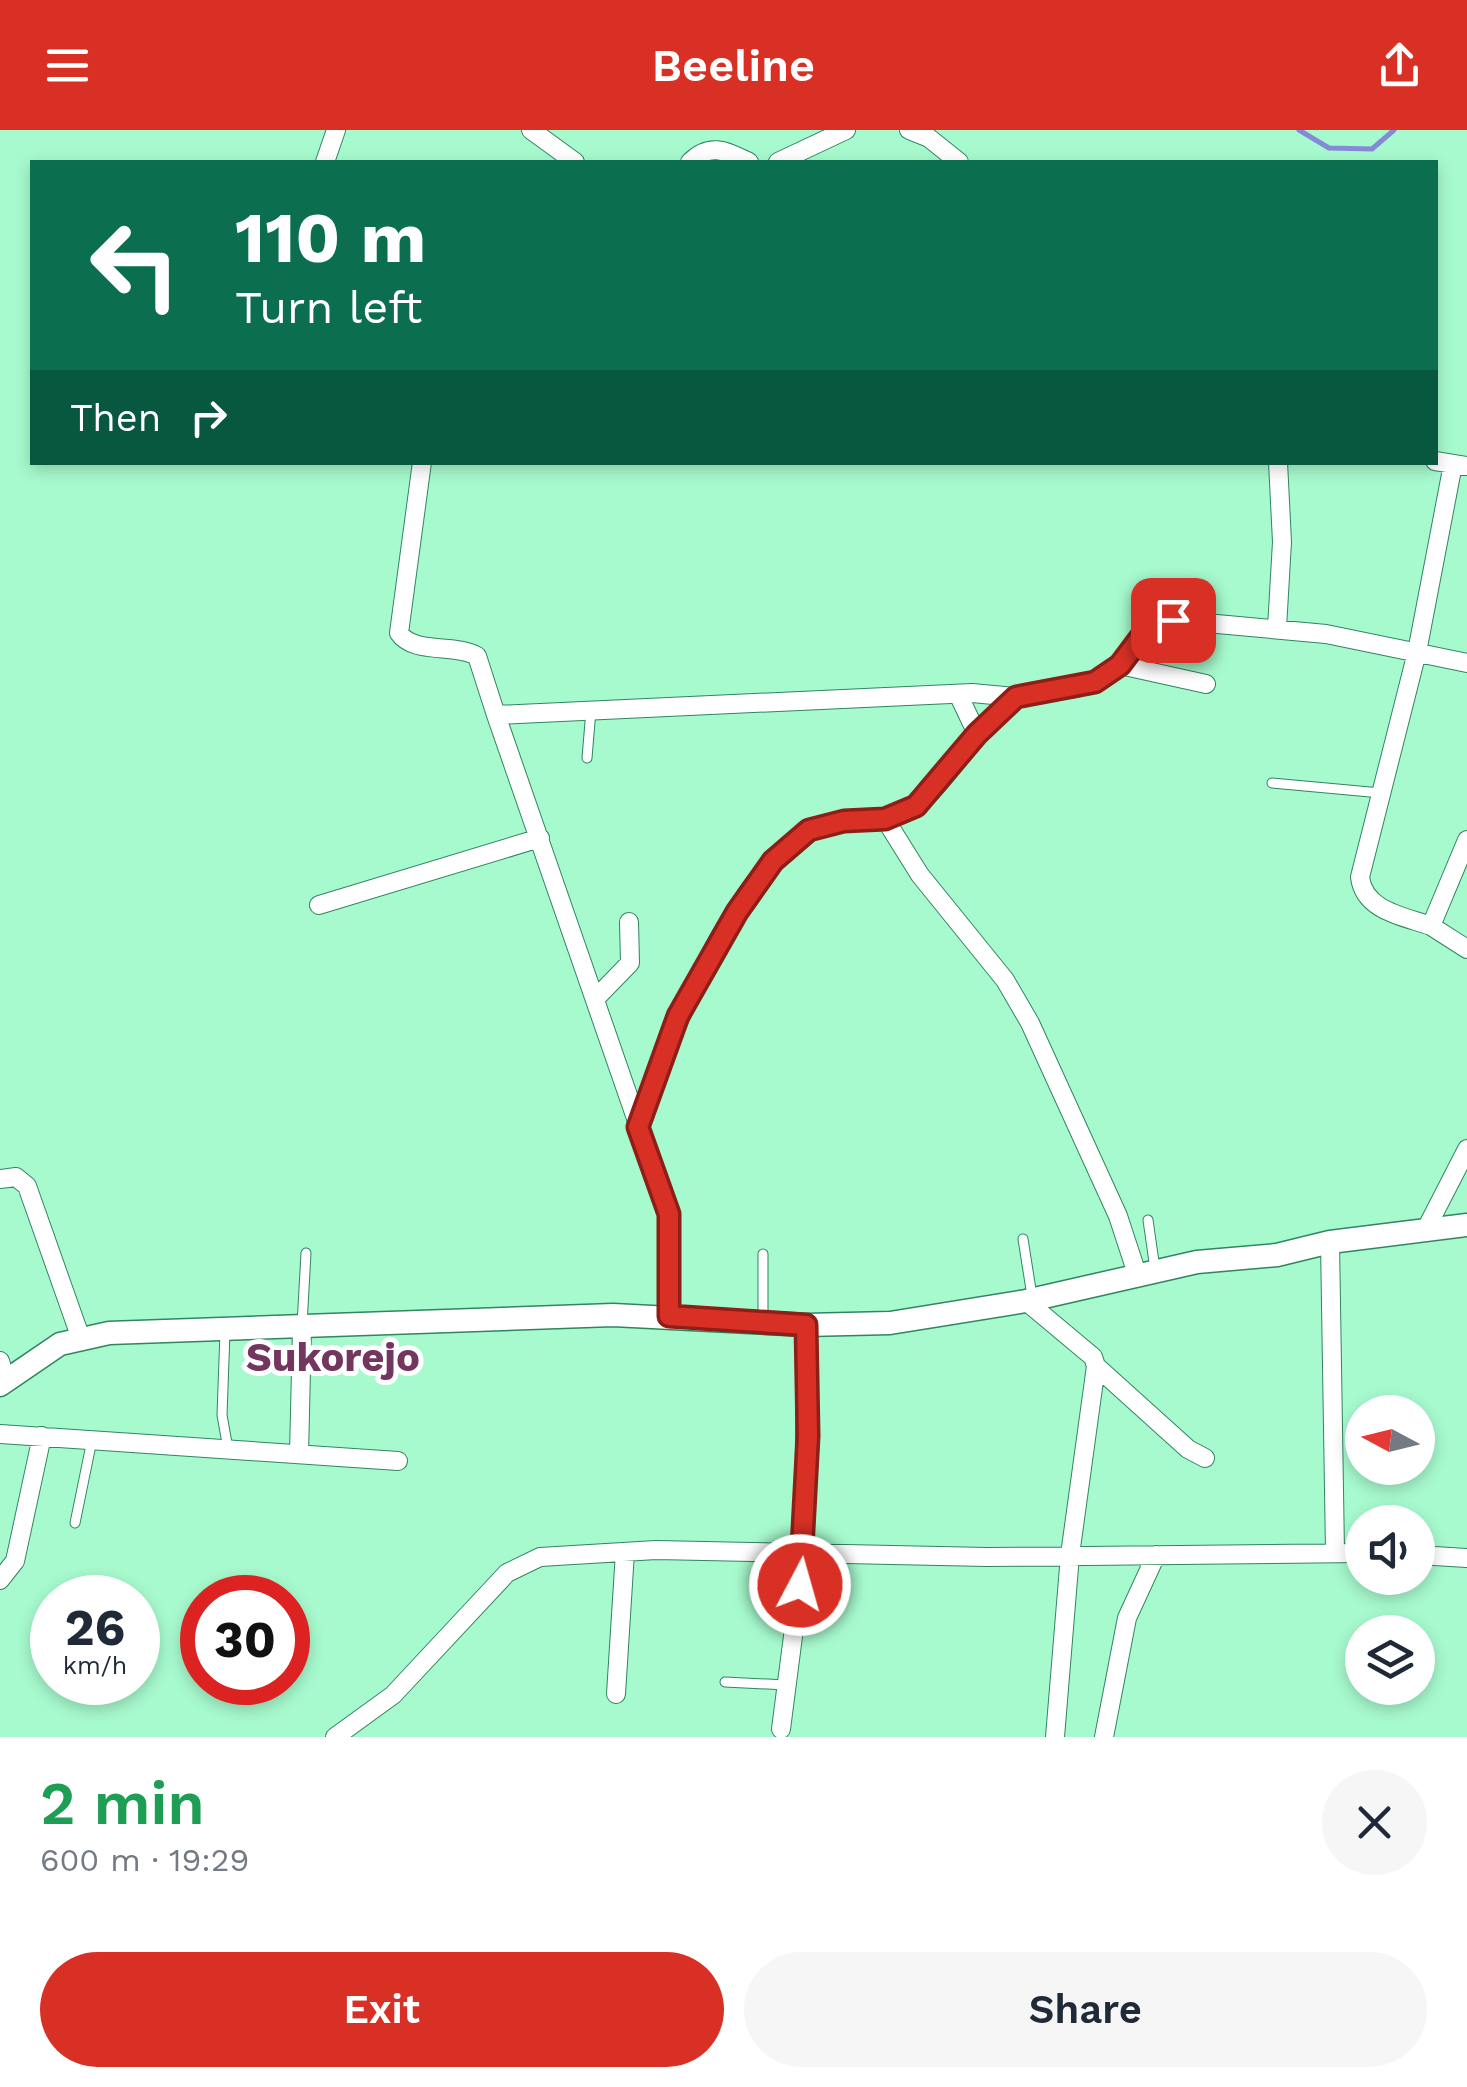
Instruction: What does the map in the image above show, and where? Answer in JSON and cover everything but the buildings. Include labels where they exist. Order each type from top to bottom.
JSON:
[{"type":"street","points":[[326,160],[336,130]]},
{"type":"street","points":[[531,130],[572,160]]},
{"type":"street","points":[[782,160],[846,130]]},
{"type":"street","points":[[909,130],[929,138],[957,160]]},
{"type":"street","points":[[692,160],[705,150],[717,149],[744,160]]},
{"type":"street","points":[[1452,463],[1417,652],[1360,878],[1362,892],[1373,904],[1432,926],[1467,949]]},
{"type":"street","points":[[422,465],[399,632],[410,643],[468,651],[477,656],[669,1214],[669,1316]]},
{"type":"street","points":[[1278,465],[1282,542],[1278,628]]},
{"type":"street","points":[[496,715],[591,707],[826,702],[958,694],[1016,697],[1080,688],[1120,665],[1150,625],[1158,622],[1278,628],[1467,663]]},
{"type":"street","points":[[1120,665],[1206,684]]},
{"type":"street","points":[[958,694],[977,734]]},
{"type":"street","points":[[638,1127],[678,1016],[737,912],[773,861],[809,830],[844,821],[885,819],[916,806],[977,734],[1016,697]]},
{"type":"street","points":[[885,819],[920,875],[1005,980],[1030,1023],[1146,1274]]},
{"type":"street","points":[[320,906],[540,838]]},
{"type":"street","points":[[1432,926],[1467,840]]},
{"type":"street","points":[[595,999],[630,963],[630,922]]},
{"type":"street","points":[[1427,1227],[1467,1149]]},
{"type":"street","points":[[0,1180],[16,1177],[27,1186],[80,1336]]},
{"type":"street","points":[[2,1376],[80,1336],[669,1316],[806,1325],[890,1324],[1029,1300],[1198,1262],[1277,1255],[1330,1242],[1427,1227],[1467,1226]]},
{"type":"street","points":[[1330,1242],[1335,1552]]},
{"type":"street","points":[[1029,1300],[1093,1358],[1096,1366],[1188,1448],[1205,1458]]},
{"type":"street","points":[[781,1729],[804,1552],[806,1325]]},
{"type":"street","points":[[299,1454],[302,1328]]},
{"type":"street","points":[[1054,1737],[1070,1555],[1096,1366]]},
{"type":"street","points":[[0,1434],[398,1461]]},
{"type":"street","points":[[0,1580],[15,1561],[42,1436]]},
{"type":"street","points":[[334,1737],[394,1695],[465,1615],[523,1562],[625,1552],[1345,1552]]},
{"type":"street","points":[[616,1694],[625,1552]]},
{"type":"street","points":[[1104,1737],[1127,1618],[1156,1554]]},
{"type":"street","points":[[1435,1556],[1467,1558]]},
{"type":"lane","points":[[587,758],[591,707]]},
{"type":"lane","points":[[1272,784],[1381,793]]},
{"type":"lane","points":[[1146,1274],[1148,1220]]},
{"type":"lane","points":[[1023,1240],[1029,1300]]},
{"type":"lane","points":[[302,1328],[306,1253]]},
{"type":"lane","points":[[763,1322],[764,1254]]},
{"type":"lane","points":[[225,1329],[222,1415],[228,1450]]},
{"type":"lane","points":[[75,1523],[92,1440]]},
{"type":"lane","points":[[725,1682],[787,1684]]},
{"type":"waterway","points":[[1299,130],[1329,148],[1372,149],[1394,130]]},
{"type":"district","name":"Sukorejo","points":[[333,1357]]},
{"type":"route","points":[[800,1585],[808,1436],[806,1325],[669,1316],[669,1214],[638,1127],[678,1016],[737,912],[790,844],[809,830],[828,824],[885,819],[916,806],[977,734],[1016,697],[1080,688],[1095,682],[1120,665],[1150,625],[1173,620]]}]
